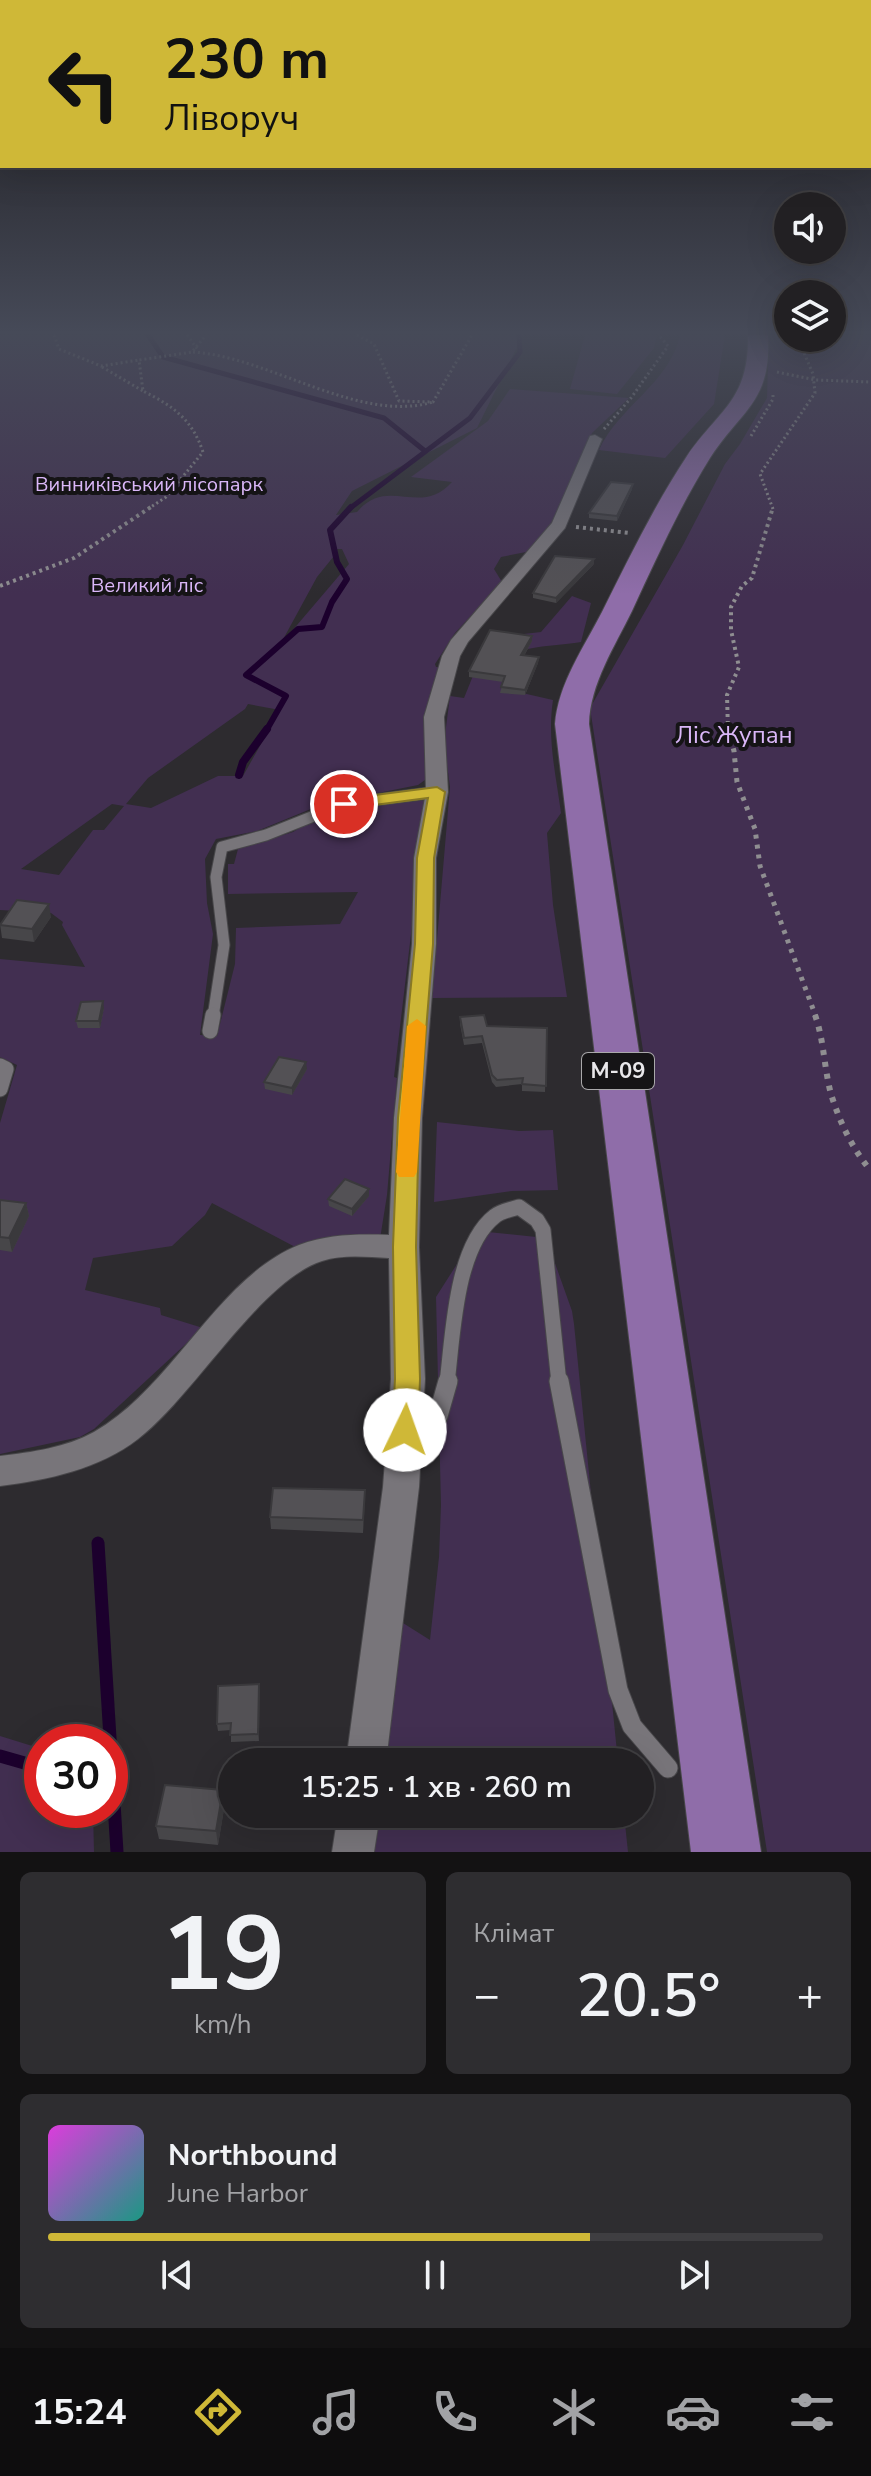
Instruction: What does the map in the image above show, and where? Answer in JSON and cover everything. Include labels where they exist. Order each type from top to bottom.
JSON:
[{"type":"main road","name":"М-09","points":[[726,1852],[572,724],[573,707],[584,677],[670,506],[701,454],[731,421]]},
{"type":"street","points":[[368,1748],[403,1455],[408,1379],[404,1247],[408,1118],[424,944],[425,858],[437,792],[434,717],[451,656],[477,620],[559,525],[570,504],[586,454],[595,439]]},
{"type":"street","points":[[0,1471],[72,1457],[107,1442],[164,1393],[247,1300],[289,1262],[315,1251],[349,1245],[404,1247]]},
{"type":"street","points":[[353,1852],[357,1828]]},
{"type":"lane","points":[[210,1031],[222,967],[224,933],[217,872],[219,850],[344,804],[437,792]]},
{"type":"lane","points":[[0,1066],[6,1069],[0,1089]]},
{"type":"lane","points":[[403,1455],[432,1425],[443,1405],[455,1322],[470,1251],[491,1217],[500,1211],[519,1207],[537,1220],[543,1230],[557,1373],[618,1690],[632,1726],[668,1768]]},
{"type":"path","points":[[0,586],[74,558],[166,497],[203,452],[197,430],[189,421]]},
{"type":"path","points":[[595,439],[610,421]]},
{"type":"path","points":[[797,421],[760,474],[773,508],[752,578],[743,583],[731,602],[730,632],[739,667],[727,695],[726,724],[737,782],[755,829],[760,866],[821,1031],[831,1093],[852,1148],[871,1171]]},
{"type":"path","points":[[559,525],[640,534]]},
{"type":"green space","points":[[0,421],[480,421],[477,428],[352,491],[336,515],[357,512],[380,497],[428,497],[440,492],[452,482],[411,477],[487,421],[604,421],[592,433],[549,532],[526,552],[501,557],[494,569],[502,582],[455,633],[435,664],[436,667],[447,668],[429,777],[418,785],[323,804],[257,831],[216,839],[205,859],[207,903],[213,934],[200,1035],[217,1036],[235,964],[236,928],[340,924],[358,892],[228,894],[228,864],[234,864],[238,849],[293,832],[322,815],[359,807],[427,800],[394,1077],[397,1078],[387,1195],[380,1239],[299,1249],[212,1203],[205,1215],[172,1246],[93,1258],[85,1290],[160,1308],[161,1315],[203,1328],[94,1429],[80,1437],[0,1454],[0,1123],[17,1065],[0,1057],[0,959],[85,967],[63,922],[51,913],[0,910]],"holes":[[[333,549],[342,549],[349,564],[280,645],[317,577],[338,551]],[[248,704],[280,710],[243,776],[218,776],[151,808],[126,804],[148,778]],[[112,804],[124,806],[104,830],[93,830],[59,875],[21,869]]]},
{"type":"green space","points":[[618,421],[698,421],[665,458],[599,450]]},
{"type":"green space","name":"Ліс Жупан","points":[[753,421],[871,421],[871,1852],[767,1852],[590,708],[683,545],[725,464]]},
{"type":"green space","points":[[572,596],[591,603],[581,642],[537,647],[518,653],[500,688],[553,700],[552,743],[561,813],[547,833],[553,905],[567,997],[432,998],[450,787],[444,743],[450,696],[464,698],[483,651],[515,635],[541,632]]},
{"type":"green space","points":[[437,1122],[519,1131],[553,1130],[558,1190],[512,1191],[434,1202]]},
{"type":"green space","points":[[478,1231],[546,1238],[574,1324],[617,1748],[382,1748],[403,1623],[430,1640],[441,1505],[436,1297]]},
{"type":"green space","points":[[0,1736],[24,1743],[24,1828],[93,1828],[94,1852],[0,1852]]},
{"type":"green space","points":[[368,1828],[625,1828],[628,1852],[364,1852]]},
{"type":"building","points":[[611,482],[633,484],[617,516],[589,513]]},
{"type":"building","points":[[555,556],[594,559],[556,598],[533,593]]},
{"type":"building","points":[[490,630],[532,636],[521,655],[539,657],[525,690],[501,687],[505,676],[469,671]]},
{"type":"building","points":[[17,900],[49,904],[32,929],[0,925]]},
{"type":"building","points":[[103,1001],[99,1021],[76,1021],[81,1002]]},
{"type":"building","points":[[484,1015],[487,1026],[547,1028],[546,1086],[522,1084],[523,1078],[497,1080],[492,1075],[482,1036],[464,1038],[460,1017]]},
{"type":"building","points":[[279,1057],[306,1062],[292,1088],[264,1082]]},
{"type":"building","points":[[345,1179],[369,1189],[352,1209],[328,1199]]},
{"type":"building","points":[[0,1200],[26,1203],[9,1238],[0,1237]]},
{"type":"building","points":[[273,1488],[365,1490],[363,1520],[270,1517]]},
{"type":"building","points":[[259,1684],[258,1734],[230,1735],[231,1723],[217,1724],[218,1686]]},
{"type":"building","points":[[165,1785],[218,1790],[216,1831],[156,1826]]},
{"type":"waterway","points":[[388,421],[425,451]]},
{"type":"waterway","points":[[350,509],[465,421]]},
{"type":"waterway","points":[[266,731],[286,696],[246,675],[298,629],[322,627],[332,602],[347,579],[337,562],[330,530],[350,509]]},
{"type":"waterway","points":[[239,775],[243,762],[267,729]]},
{"type":"waterway","points":[[98,1543],[117,1852]]},
{"type":"waterway","points":[[0,1756],[24,1763]]},
{"type":"slow traffic","points":[[407,1172],[408,1118],[417,1026]]},
{"type":"route","points":[[344,804],[437,792],[425,858],[424,944],[408,1118],[404,1247],[408,1379],[405,1430]]},
{"type":"park label","name":"Винниківський лісопарк","points":[[149,484]]},
{"type":"park label","name":"Великий ліс","points":[[147,585]]}]
